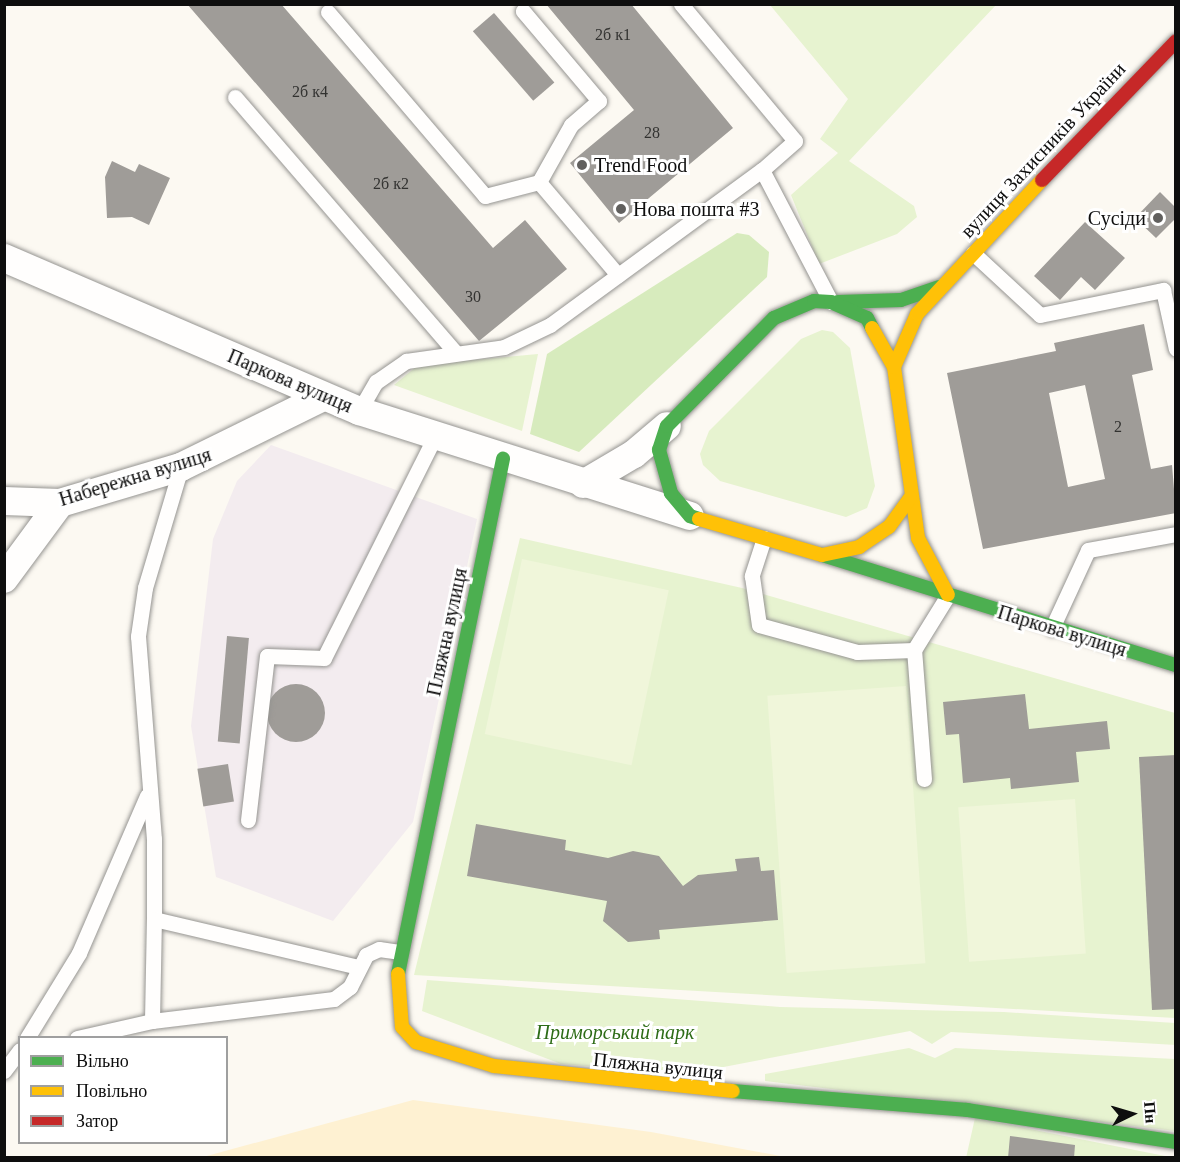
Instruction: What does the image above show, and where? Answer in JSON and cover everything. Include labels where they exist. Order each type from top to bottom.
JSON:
[{"type":"street","name":"вулиця Захисників України","points":[[894,367],[917,314],[939,287],[1176,41]]},
{"type":"street","name":"Паркова вулиця","points":[[4,258],[359,411],[583,484],[822,555],[1176,666]]},
{"type":"street","points":[[583,484],[634,453],[667,426],[774,318],[797,305],[901,300],[939,287]]},
{"type":"street","points":[[831,302],[867,318],[894,367],[910,498],[926,561],[948,595]]},
{"type":"street","name":"Набережна вулиця","points":[[4,501],[60,503],[181,467],[323,397]]},
{"type":"street","points":[[667,426],[659,450],[662,472],[690,516]]},
{"type":"street","name":"Пляжна вулиця","points":[[503,459],[401,952],[395,1007],[402,1027],[426,1046],[494,1066],[668,1088],[967,1110],[1176,1142]]},
{"type":"street","points":[[822,555],[859,547],[889,527],[910,498]]},
{"type":"street","points":[[4,579],[60,503]]},
{"type":"lane","points":[[359,411],[388,369],[455,352],[521,341],[618,275],[762,170],[795,141],[681,4]]},
{"type":"lane","points":[[328,12],[485,196],[539,182],[571,125],[599,101],[523,11]]},
{"type":"lane","points":[[235,96],[455,352]]},
{"type":"lane","points":[[762,170],[831,302]]},
{"type":"lane","points":[[539,182],[618,275]]},
{"type":"lane","points":[[973,253],[1040,315],[1169,292],[1176,349]]},
{"type":"lane","points":[[248,820],[267,656],[324,658],[435,436]]},
{"type":"lane","points":[[152,1020],[154,919],[138,636],[147,578],[181,467]]},
{"type":"lane","points":[[1052,628],[1088,550],[1176,534]]},
{"type":"lane","points":[[765,538],[752,576],[759,625],[857,652],[914,650]]},
{"type":"lane","points":[[924,779],[914,650],[948,595]]},
{"type":"lane","points":[[28,1036],[80,953],[148,793]]},
{"type":"lane","points":[[154,919],[358,967]]},
{"type":"lane","points":[[85,1036],[152,1020],[334,999],[350,987],[358,967],[373,951],[401,952]]},
{"type":"shaded area","points":[[271,445],[477,519],[413,822],[333,921],[216,877],[191,726],[213,539],[237,481]]},
{"type":"green space","points":[[770,5],[996,5],[849,161],[914,206],[917,217],[897,234],[819,264],[791,195],[838,153],[820,139],[848,99]]},
{"type":"green space","points":[[737,233],[749,235],[769,252],[767,277],[579,452],[530,434],[547,354]]},
{"type":"green space","points":[[822,330],[833,332],[850,348],[875,486],[867,508],[846,517],[720,481],[703,465],[700,454],[709,431],[801,339]]},
{"type":"green space","points":[[538,354],[522,431],[394,385],[418,365]]},
{"type":"green space","points":[[520,538],[742,588],[1175,713],[1175,1018],[414,975]]},
{"type":"green space","points":[[522,559],[669,590],[632,765],[485,734]]},
{"type":"green space","points":[[906,686],[925,963],[787,973],[767,696]]},
{"type":"green space","points":[[1075,799],[1086,954],[969,962],[958,807]]},
{"type":"green space","name":"Приморський парк","points":[[427,980],[780,1007],[1004,1012],[1175,1023],[1176,1045],[951,1032],[932,1044],[910,1031],[687,1074],[561,1064],[422,1011]]},
{"type":"green space","points":[[909,1048],[935,1058],[955,1048],[1175,1059],[1175,1131],[765,1081],[765,1074]]},
{"type":"green space","points":[[975,1118],[1175,1158],[966,1158]]},
{"type":"sand","points":[[413,1100],[651,1132],[786,1157],[203,1157]]},
{"type":"building","points":[[187,4],[281,4],[493,248],[525,220],[567,269],[479,341]]},
{"type":"building","points":[[546,4],[631,4],[733,128],[619,223],[570,163],[634,110]]},
{"type":"building","points":[[494,13],[554,82],[533,101],[473,31]]},
{"type":"building","points":[[112,161],[135,172],[139,164],[170,178],[149,225],[132,217],[107,218],[105,177]]},
{"type":"building","points":[[1160,192],[1176,208],[1176,218],[1156,238],[1135,218]]},
{"type":"building","points":[[1085,222],[1125,258],[1095,290],[1081,277],[1060,300],[1034,276]]},
{"type":"building","points":[[1144,324],[1153,370],[1132,375],[1151,469],[1172,465],[1176,513],[983,549],[947,373],[1056,351],[1054,343]],"holes":[[[1085,385],[1105,479],[1068,487],[1049,393]]]},
{"type":"building","points":[[227,636],[249,638],[240,744],[218,742]]},
{"type":"building","points":[[290,684],[302,684],[317,692],[325,707],[325,719],[317,734],[302,742],[290,742],[275,734],[267,719],[267,707],[275,692]]},
{"type":"building","points":[[1025,694],[1029,729],[1107,721],[1110,749],[1076,752],[1079,782],[1011,789],[1010,778],[963,783],[959,734],[946,735],[943,702]]},
{"type":"building","points":[[1176,755],[1176,1009],[1152,1010],[1139,757]]},
{"type":"building","points":[[228,764],[234,802],[203,806],[197,769]]},
{"type":"building","points":[[476,824],[566,840],[565,850],[608,858],[633,851],[659,856],[683,886],[698,875],[737,871],[735,859],[759,857],[761,871],[774,870],[778,920],[659,930],[660,939],[628,942],[603,921],[607,901],[467,876]]},
{"type":"building","points":[[1010,1136],[1075,1145],[1074,1158],[1008,1158]]},
{"type":"traffic: fast","points":[[838,302],[901,300],[939,287]]},
{"type":"traffic: fast","points":[[699,519],[690,516],[671,493],[659,450],[667,426],[774,318],[814,301],[831,302],[867,318],[872,328]]},
{"type":"traffic: fast","points":[[398,974],[503,459]]},
{"type":"traffic: fast","points":[[822,555],[1176,665]]},
{"type":"traffic: fast","points":[[733,1091],[967,1110],[1176,1142]]},
{"type":"traffic: slow","points":[[894,367],[917,314],[1042,180]]},
{"type":"traffic: slow","points":[[872,328],[894,367],[918,538],[948,595]]},
{"type":"traffic: slow","points":[[699,519],[822,555],[859,547],[889,527],[910,498]]},
{"type":"traffic: slow","points":[[398,974],[402,1027],[416,1042],[494,1066],[733,1091]]},
{"type":"traffic: jam","points":[[1042,180],[1176,41]]},
{"type":"place","name":"Trend Food","points":[[582,165]]},
{"type":"place","name":"Нова пошта #3","points":[[621,209]]},
{"type":"place","name":"Сусіди","points":[[1158,218]]}]
